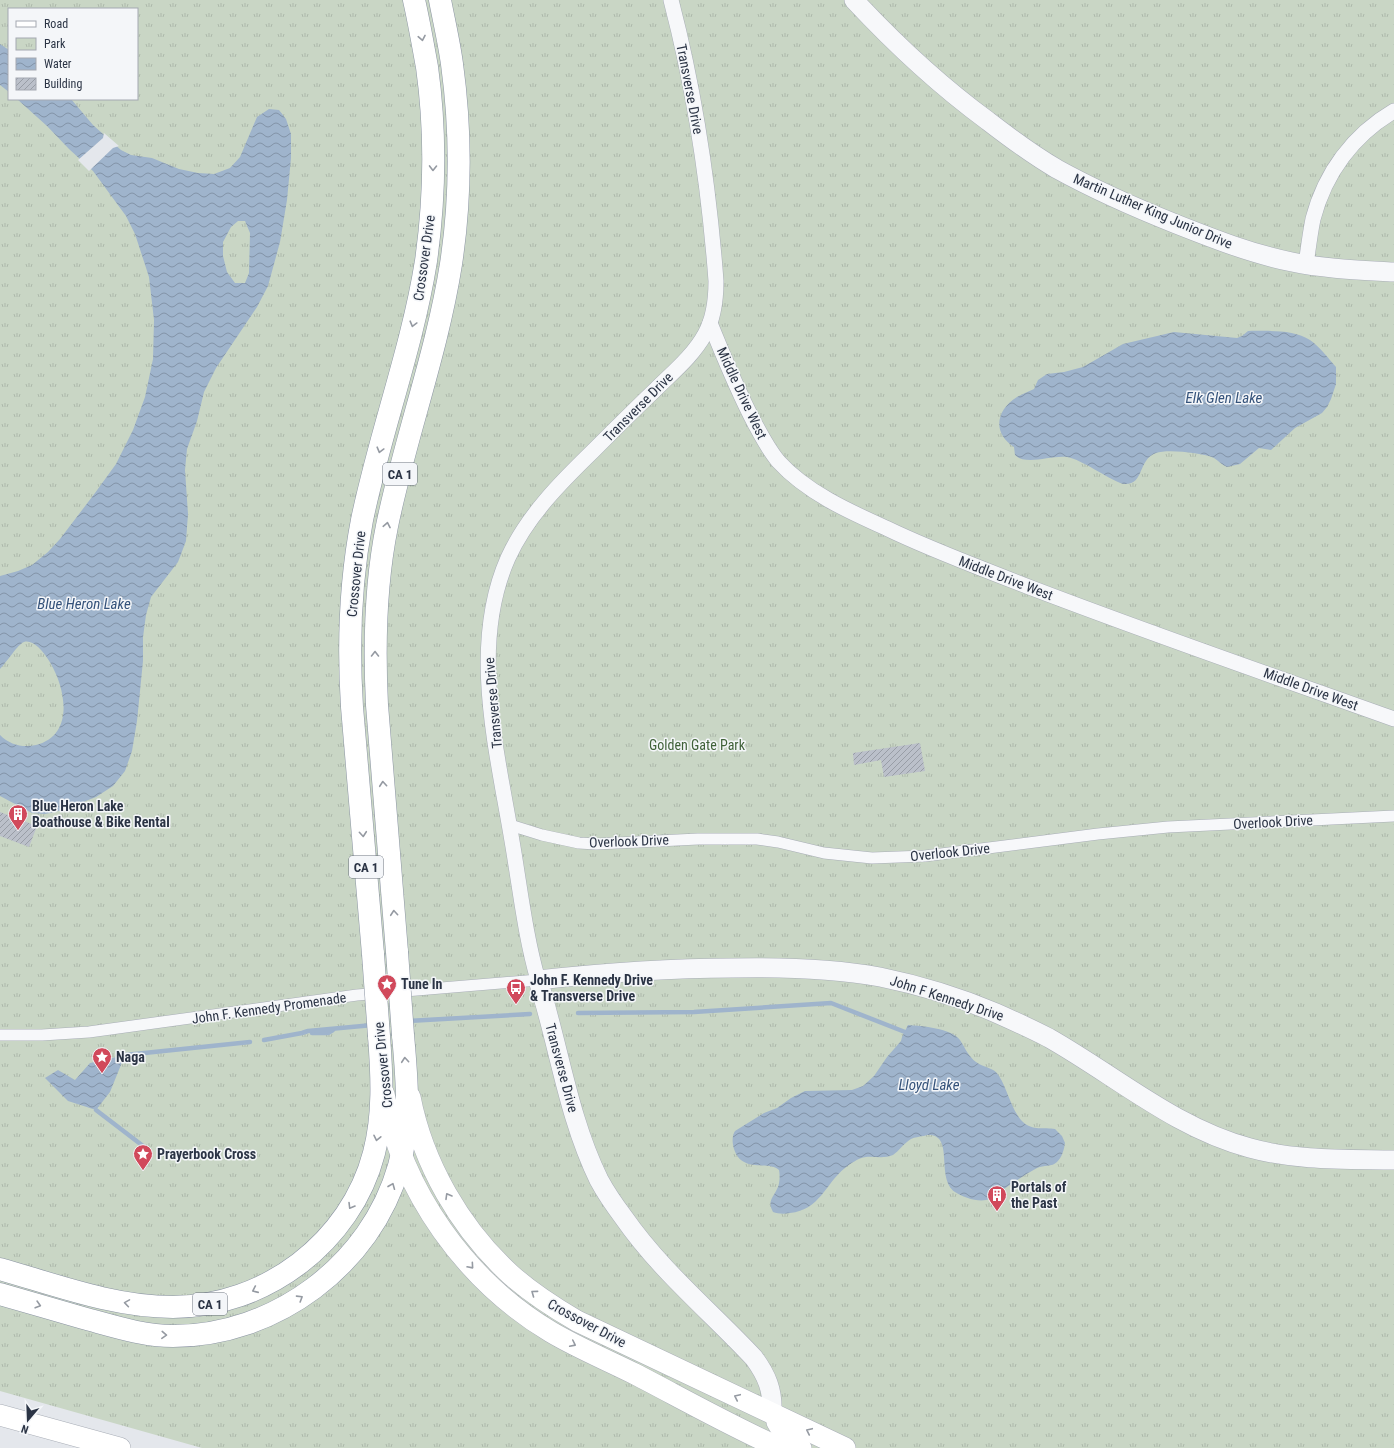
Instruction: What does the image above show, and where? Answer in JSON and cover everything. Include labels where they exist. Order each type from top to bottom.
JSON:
[{"type":"highway","name":"Crossover Drive","points":[[383,1086],[352,707],[350,626],[353,586],[362,522],[415,315],[423,278],[429,233],[433,175],[432,124],[426,67],[414,0]]},
{"type":"highway","name":"Crossover Drive","points":[[402,1154],[406,1118],[407,1084],[377,705],[375,667],[376,627],[378,589],[387,527],[440,321],[454,243],[458,182],[457,123],[452,63],[440,0]]},
{"type":"highway","name":"CA 1","points":[[0,1269],[109,1299],[173,1307],[203,1305],[233,1298],[264,1286],[292,1269],[312,1253],[329,1236],[348,1210],[363,1184],[374,1154],[381,1122],[383,1086]]},
{"type":"highway","name":"CA 1","points":[[0,1294],[109,1325],[156,1335],[173,1336],[207,1333],[241,1325],[276,1311],[293,1302],[309,1292],[338,1268],[362,1241],[372,1225],[389,1194],[402,1154]]},
{"type":"main road","name":"Crossover Drive","points":[[407,1084],[418,1128],[431,1163],[444,1190],[475,1236],[510,1274],[549,1304],[577,1321],[845,1448]]},
{"type":"main road","name":"Crossover Drive","points":[[383,1086],[387,1110],[402,1154],[419,1192],[436,1222],[457,1250],[494,1290],[522,1313],[550,1332],[780,1448]]},
{"type":"main road","points":[[680,1398],[706,1404],[743,1420],[757,1419],[772,1414],[781,1430],[793,1443],[801,1448]]},
{"type":"main road","points":[[0,1414],[120,1448]]},
{"type":"street","name":"Transverse Drive","points":[[671,0],[689,77],[704,165],[716,281],[716,295],[710,323],[704,336],[686,359],[580,463],[549,496],[526,527],[509,557],[497,588],[490,625],[488,665],[497,752],[529,945],[575,1116],[586,1150],[600,1181],[616,1208],[651,1253],[686,1291],[754,1358],[762,1368],[771,1390],[772,1414]]},
{"type":"street","name":"Martin Luther King Junior Drive","points":[[854,0],[898,46],[997,129],[1056,168],[1096,189],[1226,244],[1262,255],[1306,265],[1394,272]]},
{"type":"street","points":[[1306,265],[1310,232],[1317,207],[1324,188],[1334,169],[1361,134],[1394,111]]},
{"type":"street","name":"Middle Drive West","points":[[710,323],[742,398],[768,448],[788,471],[827,499],[903,536],[1033,589],[1394,719]]},
{"type":"street","name":"Overlook Drive","points":[[510,825],[542,835],[579,843],[596,844],[698,839],[756,839],[778,842],[824,853],[872,858],[925,856],[1106,833],[1168,827],[1394,816]]},
{"type":"street","name":"John F Kennedy Drive","points":[[538,980],[647,970],[728,968],[817,969],[880,977],[910,984],[966,1001],[1023,1025],[1074,1053],[1176,1117],[1224,1140],[1276,1154],[1394,1160]]},
{"type":"street","name":"John F. Kennedy Promenade","points":[[0,1035],[42,1035],[90,1032],[357,995],[538,980]]},
{"type":"green space","name":"Golden Gate Park","points":[[0,0],[1394,0],[1394,1448],[202,1448],[0,1391]]},
{"type":"water","points":[[0,44],[8,49],[8,91],[0,85]]},
{"type":"water","name":"Blue Heron Lake","points":[[18,100],[72,100],[93,125],[121,150],[131,155],[152,158],[179,169],[198,173],[214,174],[230,168],[240,157],[257,117],[269,109],[279,110],[286,119],[291,134],[291,158],[287,200],[280,242],[268,286],[257,307],[216,368],[204,392],[197,421],[187,449],[185,470],[188,514],[186,541],[178,562],[151,597],[146,615],[137,721],[132,751],[125,771],[113,786],[96,797],[63,810],[45,814],[32,813],[0,796],[0,735],[17,745],[36,745],[53,736],[62,721],[63,704],[60,685],[53,667],[43,653],[33,644],[22,643],[0,669],[0,576],[32,565],[48,552],[60,539],[116,464],[133,430],[145,397],[153,359],[154,320],[149,277],[135,234],[126,216],[93,171],[47,126]],"holes":[[[238,221],[245,221],[250,233],[249,273],[245,283],[235,283],[227,272],[223,256],[223,242],[231,227]]]},
{"type":"water","name":"Elk Glen Lake","points":[[1248,331],[1288,332],[1304,336],[1321,349],[1336,367],[1336,384],[1331,399],[1322,413],[1295,428],[1271,450],[1259,448],[1240,464],[1227,467],[1214,458],[1202,455],[1185,452],[1161,452],[1150,456],[1135,481],[1130,484],[1123,484],[1067,457],[1032,460],[1020,458],[1015,455],[1014,447],[1002,435],[999,422],[1005,408],[1017,397],[1034,389],[1038,380],[1047,374],[1064,372],[1083,367],[1123,344],[1174,332],[1237,338]]},
{"type":"water","name":"Lloyd Lake","points":[[908,1025],[936,1028],[956,1036],[974,1060],[997,1073],[1015,1112],[1023,1122],[1034,1128],[1055,1129],[1062,1136],[1065,1143],[1059,1160],[1053,1165],[1040,1167],[1033,1170],[991,1198],[986,1200],[974,1200],[958,1194],[949,1185],[946,1177],[941,1142],[936,1137],[926,1135],[911,1139],[893,1155],[883,1157],[866,1157],[854,1161],[838,1174],[815,1202],[808,1207],[800,1211],[788,1213],[773,1212],[771,1208],[771,1200],[779,1185],[779,1170],[775,1167],[749,1164],[738,1157],[733,1144],[733,1135],[735,1131],[764,1113],[777,1108],[791,1098],[805,1091],[852,1090],[863,1086],[874,1076],[887,1057],[901,1041]]},
{"type":"water","points":[[125,1055],[110,1092],[96,1110],[68,1101],[45,1078],[58,1070],[75,1080],[90,1063]]},
{"type":"pier","points":[[104,133],[119,146],[113,148],[89,171],[78,160],[103,138]]},
{"type":"building","points":[[920,743],[925,771],[884,777],[881,760],[854,765],[853,753]]},
{"type":"building","name":"Blue Heron Lake Boathouse & Bike Rental","points":[[0,812],[37,826],[29,847],[0,836]]},
{"type":"waterway","points":[[578,1013],[694,1012],[831,1003],[905,1032]]},
{"type":"waterway","points":[[408,1021],[530,1014]]},
{"type":"waterway","points":[[264,1040],[308,1031],[373,1025]]},
{"type":"waterway","points":[[312,1033],[328,1033],[333,1030]]},
{"type":"waterway","points":[[125,1055],[250,1042]]},
{"type":"waterway","points":[[96,1110],[147,1149]]},
{"type":"place","name":"Blue Heron Lake Boathouse & Bike Rental","points":[[18,831]]},
{"type":"place","name":"Tune In","points":[[387,1001]]},
{"type":"place","name":"John F. Kennedy Drive & Transverse Drive","points":[[516,1005]]},
{"type":"place","name":"Naga","points":[[102,1074]]},
{"type":"place","name":"Prayerbook Cross","points":[[143,1171]]},
{"type":"place","name":"Portals of the Past","points":[[997,1212]]}]
